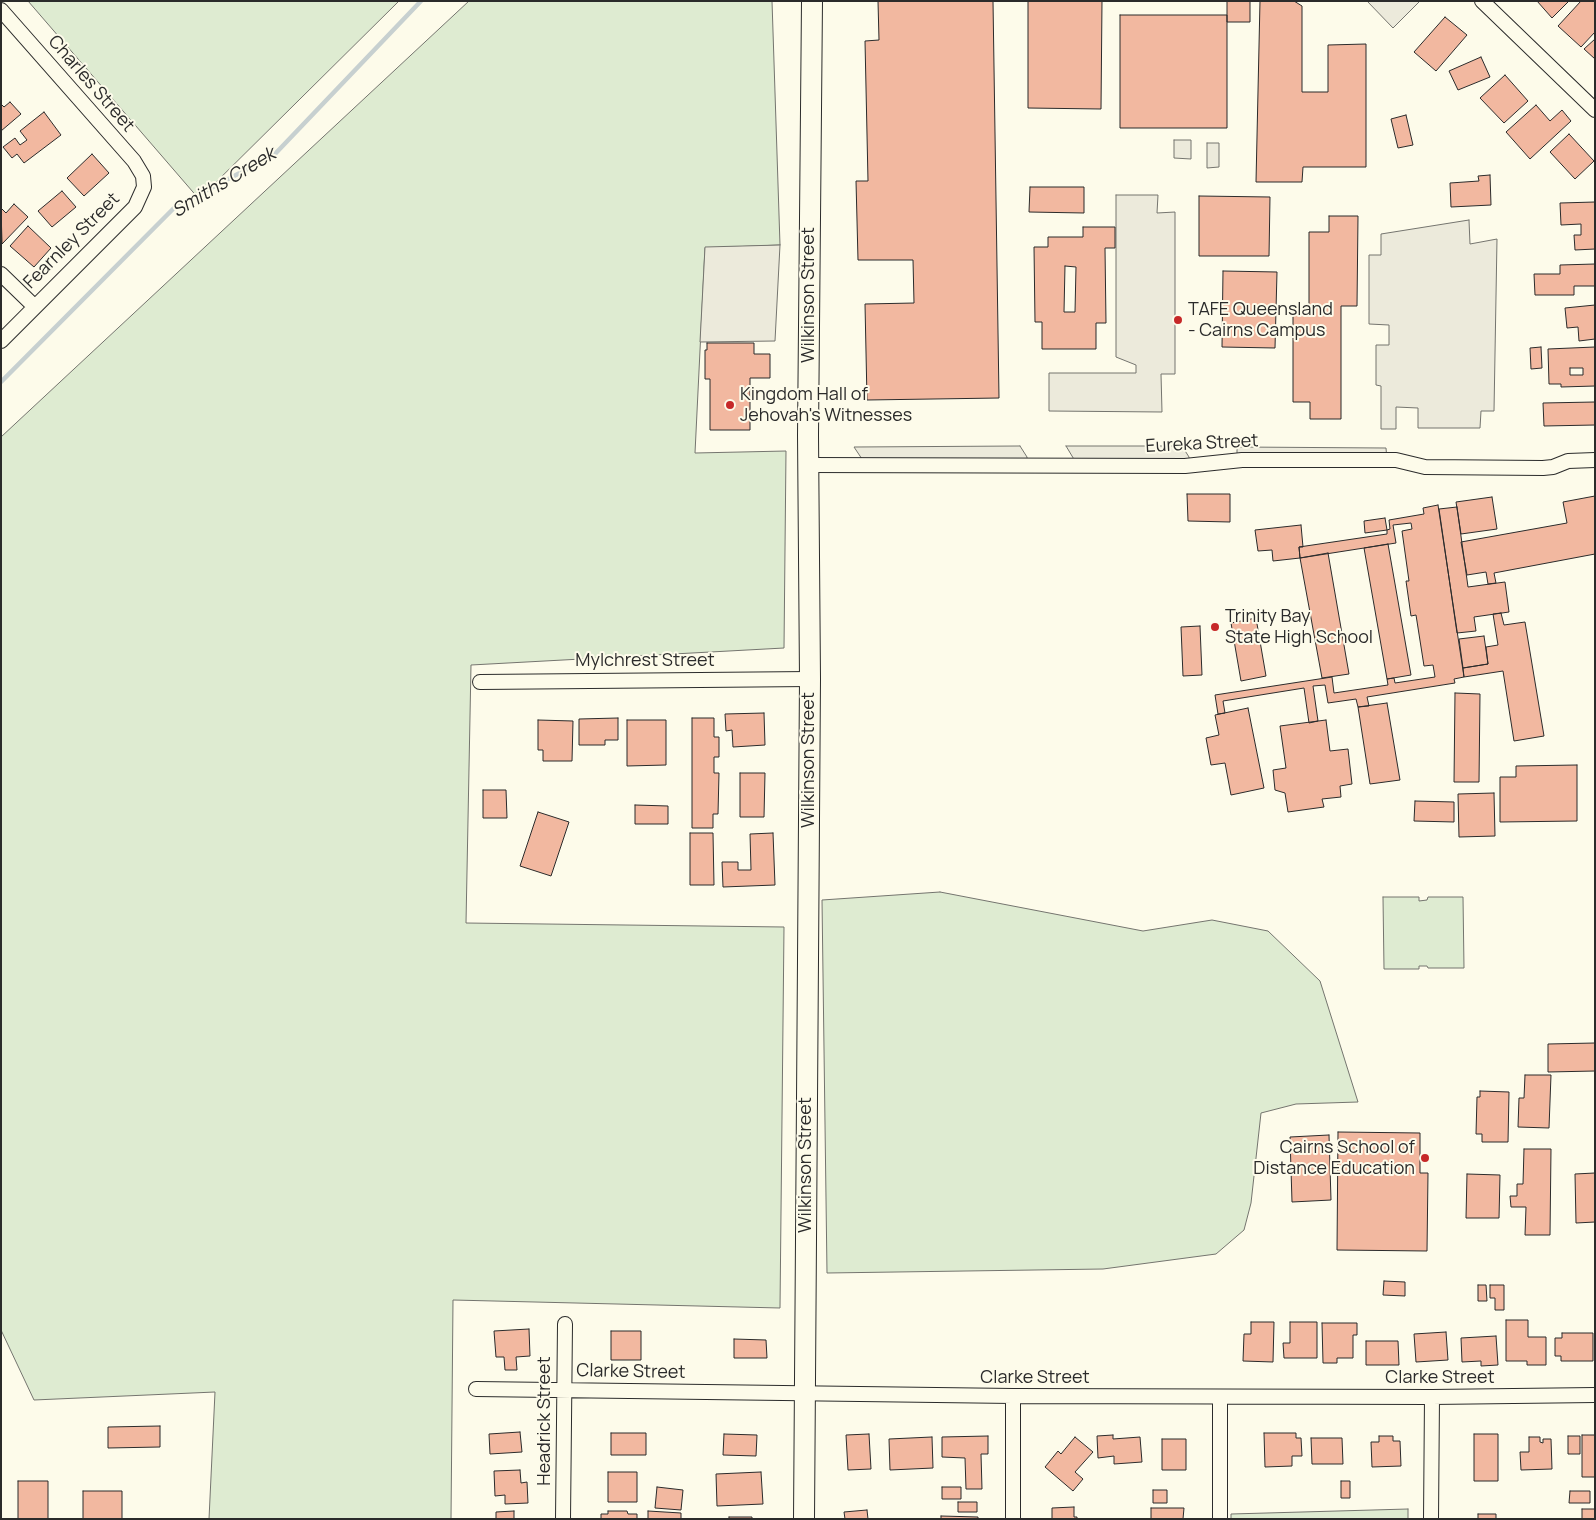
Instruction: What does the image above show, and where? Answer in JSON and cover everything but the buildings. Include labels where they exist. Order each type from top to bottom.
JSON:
[{"type":"street","name":"Wilkinson Street","points":[[804,1519],[810,679],[808,464],[812,1]]},
{"type":"street","points":[[1482,1],[1595,110]]},
{"type":"street","name":"Charles Street","points":[[1,10],[134,161],[143,176],[144,187]]},
{"type":"street","name":"Fearnley Street","points":[[1,340],[135,208],[144,187]]},
{"type":"street","points":[[1,274],[34,306]]},
{"type":"street","name":"Eureka Street","points":[[808,464],[1185,466],[1242,460],[1396,460],[1426,467],[1543,468],[1553,467],[1568,461],[1595,460]]},
{"type":"street","name":"Mylchrest Street","points":[[480,682],[810,679]]},
{"type":"street","name":"Headrick Street","points":[[563,1519],[565,1324]]},
{"type":"street","name":"Clarke Street","points":[[476,1389],[1013,1396],[1432,1397],[1595,1395]]},
{"type":"street","points":[[1013,1396],[1013,1519]]},
{"type":"street","points":[[1220,1397],[1220,1519]]},
{"type":"street","points":[[1431,1519],[1432,1397]]},
{"type":"green space","points":[[28,1],[399,1],[199,199]]},
{"type":"green space","points":[[469,1],[772,1],[780,245],[705,248],[695,453],[786,451],[784,648],[471,665],[466,923],[784,927],[780,1308],[453,1300],[451,1519],[209,1519],[215,1392],[34,1400],[1,1330],[1,437]]},
{"type":"green space","points":[[940,892],[1143,931],[1212,920],[1268,931],[1320,981],[1358,1102],[1296,1104],[1261,1113],[1251,1203],[1244,1230],[1216,1254],[1103,1269],[827,1273],[822,900]]},
{"type":"green space","points":[[1383,897],[1419,897],[1419,901],[1427,900],[1428,897],[1463,897],[1464,968],[1428,968],[1427,966],[1419,966],[1419,969],[1384,969]]},
{"type":"green space","points":[[1408,1509],[1408,1519],[1231,1519],[1231,1514]]},
{"type":"shaded area","points":[[1367,1],[1420,1],[1393,28]]},
{"type":"shaded area","points":[[1174,140],[1191,140],[1191,159],[1174,158]]},
{"type":"shaded area","points":[[1207,143],[1219,143],[1219,167],[1207,168]]},
{"type":"shaded area","points":[[1116,195],[1158,195],[1157,213],[1175,212],[1175,374],[1161,374],[1162,412],[1049,411],[1049,373],[1136,373],[1136,365],[1116,357]]},
{"type":"shaded area","points":[[1469,220],[1470,244],[1497,239],[1494,411],[1481,411],[1480,428],[1418,428],[1418,408],[1396,407],[1396,429],[1381,429],[1381,386],[1376,385],[1376,345],[1389,345],[1389,325],[1369,324],[1369,255],[1381,255],[1381,234]]},
{"type":"shaded area","points":[[780,245],[775,341],[700,342],[705,247]]},
{"type":"shaded area","points":[[1020,446],[1027,457],[1027,466],[866,465],[854,447]]},
{"type":"shaded area","points":[[1066,446],[1182,446],[1189,457],[1190,466],[1078,466]]},
{"type":"shaded area","points":[[1237,447],[1386,448],[1387,460],[1237,460]]},
{"type":"waterway","name":"Smiths Creek","points":[[1,382],[175,207],[274,155],[421,1]]},
{"type":"place","name":"TAFE Queensland - Cairns Campus","points":[[1178,320]]},
{"type":"place","name":"Kingdom Hall of Jehovah's Witnesses","points":[[730,405]]},
{"type":"place","name":"Trinity Bay State High School","points":[[1215,627]]},
{"type":"place","name":"Cairns School of Distance Education","points":[[1425,1158]]}]
